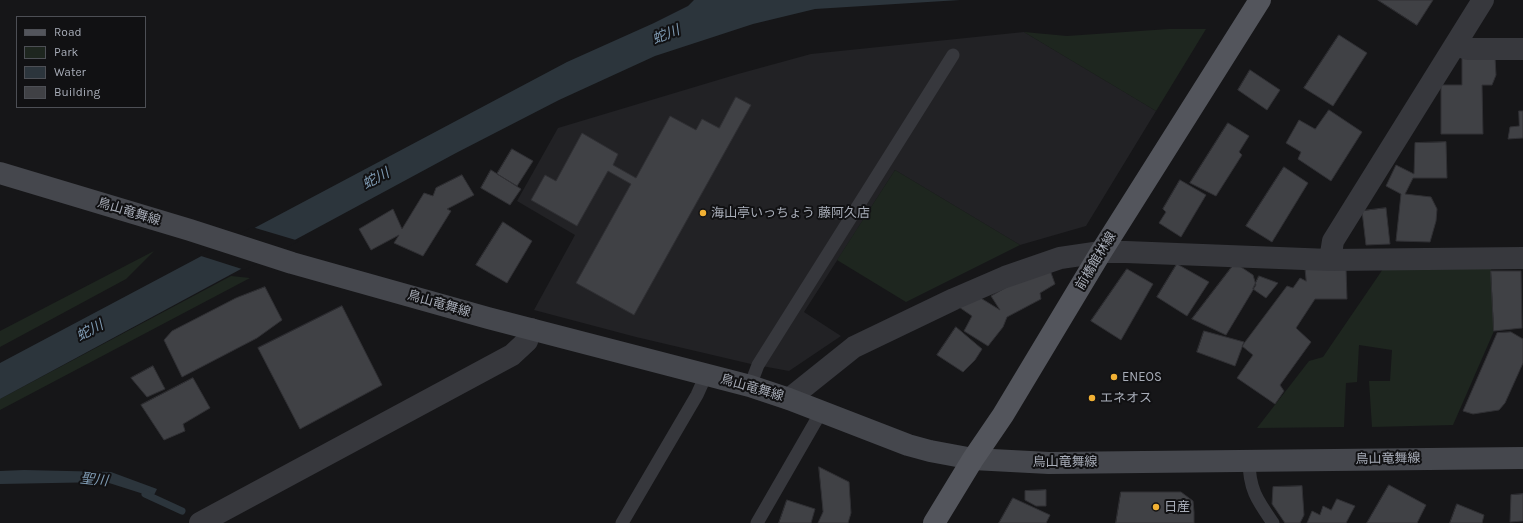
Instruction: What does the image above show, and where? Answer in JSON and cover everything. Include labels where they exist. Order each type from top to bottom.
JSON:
[{"type":"main road","name":"前橋館林線","points":[[934,523],[973,459],[1003,415],[1101,252],[1260,0]]},
{"type":"main road","name":"鳥山竜舞線","points":[[0,173],[284,260],[531,329],[750,386],[789,398],[821,412],[923,449],[973,459],[1049,463],[1523,458]]},
{"type":"street","points":[[1330,260],[1333,241],[1483,0]]},
{"type":"street","points":[[1455,45],[1468,49],[1523,49]]},
{"type":"street","points":[[789,398],[854,347],[954,299],[1005,277],[1060,258],[1101,252],[1330,260],[1523,258]]},
{"type":"street","points":[[200,523],[512,355],[527,341],[531,329]]},
{"type":"lane","points":[[750,386],[758,365],[953,55]]},
{"type":"lane","points":[[622,523],[697,395],[706,375]]},
{"type":"lane","points":[[757,523],[821,412]]},
{"type":"lane","points":[[1249,460],[1250,483],[1254,494],[1273,523]]},
{"type":"shaded area","name":"海山亭いっちょう 藤阿久店","points":[[1024,32],[1156,111],[1086,226],[1020,245],[895,170],[804,312],[841,336],[789,371],[751,364],[636,337],[534,310],[575,235],[517,201],[558,128],[738,74],[811,54]]},
{"type":"green space","points":[[1169,29],[1206,29],[1156,111],[1024,32],[1067,36]]},
{"type":"green space","points":[[895,170],[1020,245],[906,302],[837,260]]},
{"type":"green space","points":[[154,251],[126,279],[0,347],[0,331]]},
{"type":"green space","points":[[1491,265],[1494,331],[1453,425],[1372,427],[1369,381],[1390,381],[1392,350],[1359,345],[1357,382],[1346,383],[1344,427],[1257,428],[1309,361],[1323,357],[1385,266]]},
{"type":"green space","points":[[231,276],[250,278],[0,410],[0,399]]},
{"type":"water","name":"蛇川","points":[[694,0],[960,0],[815,9],[753,24],[655,56],[559,100],[456,153],[0,399],[0,363],[567,62],[654,23],[688,6]]},
{"type":"water","points":[[24,470],[111,472],[157,489],[153,497],[106,482],[0,484],[0,471]]},
{"type":"pier","points":[[252,227],[299,241],[245,270],[198,255]]},
{"type":"building","points":[[1378,0],[1433,0],[1417,25]]},
{"type":"building","points":[[1339,35],[1367,53],[1333,106],[1304,88]]},
{"type":"building","points":[[1495,57],[1496,75],[1492,85],[1482,85],[1483,134],[1441,134],[1441,85],[1462,85],[1462,58]]},
{"type":"building","points":[[1250,70],[1280,90],[1267,110],[1238,90]]},
{"type":"building","points":[[736,97],[751,105],[634,315],[576,283],[631,184],[608,171],[577,226],[531,200],[545,175],[556,181],[582,133],[618,154],[613,165],[636,178],[670,116],[696,130],[702,119],[719,128]]},
{"type":"building","points":[[1329,110],[1362,132],[1331,181],[1298,159],[1301,152],[1286,143],[1299,120],[1315,129]]},
{"type":"building","points":[[1519,111],[1523,111],[1523,138],[1508,139],[1510,127],[1519,126]]},
{"type":"building","points":[[1228,123],[1249,136],[1239,152],[1242,155],[1216,196],[1190,183]]},
{"type":"building","points":[[1446,142],[1447,178],[1413,178],[1405,194],[1431,197],[1437,209],[1436,221],[1430,242],[1396,241],[1401,194],[1386,186],[1396,165],[1414,174],[1415,143]]},
{"type":"building","points":[[512,149],[533,161],[517,186],[497,174]]},
{"type":"building","points":[[1284,167],[1308,183],[1272,242],[1246,226]]},
{"type":"building","points":[[491,170],[521,189],[510,205],[481,188]]},
{"type":"building","points":[[462,175],[474,195],[447,209],[451,211],[423,256],[394,243],[399,235],[371,250],[359,229],[393,209],[402,229],[424,193],[433,196],[436,188]]},
{"type":"building","points":[[1180,180],[1206,195],[1181,237],[1159,223],[1166,212],[1163,209]]},
{"type":"building","points":[[1386,208],[1390,244],[1366,245],[1362,211]]},
{"type":"building","points":[[503,222],[532,241],[507,283],[476,265]]},
{"type":"building","points":[[1235,263],[1253,275],[1256,285],[1226,335],[1192,319]]},
{"type":"building","points":[[1177,264],[1209,282],[1187,316],[1157,297]]},
{"type":"building","points":[[1305,266],[1346,268],[1347,299],[1315,299],[1296,328],[1311,342],[1280,385],[1284,391],[1275,404],[1237,378],[1253,355],[1242,346],[1287,286],[1293,288],[1300,278],[1306,281]]},
{"type":"building","points":[[1127,269],[1153,284],[1121,340],[1091,321]]},
{"type":"building","points":[[1050,270],[1055,284],[1040,293],[1041,299],[1007,317],[1003,327],[988,346],[964,331],[972,316],[959,307],[979,297],[1000,310],[991,296],[1028,275]]},
{"type":"building","points":[[1491,271],[1521,271],[1522,328],[1494,331]]},
{"type":"building","points":[[1259,276],[1278,283],[1266,298],[1253,289]]},
{"type":"building","points":[[265,287],[282,320],[257,338],[182,377],[164,340],[172,331],[236,298]]},
{"type":"building","points":[[342,306],[382,385],[300,429],[258,348]]},
{"type":"building","points":[[956,327],[982,349],[975,360],[963,372],[937,355]]},
{"type":"building","points":[[1204,331],[1244,342],[1235,366],[1197,352]]},
{"type":"building","points":[[1511,332],[1523,339],[1523,363],[1505,403],[1499,410],[1473,414],[1463,411],[1497,333]]},
{"type":"building","points":[[153,366],[165,389],[147,397],[131,378]]},
{"type":"building","points":[[193,378],[210,408],[183,424],[185,431],[164,440],[141,405]]},
{"type":"building","points":[[819,467],[849,482],[851,513],[848,523],[818,523],[823,512]]},
{"type":"building","points":[[1389,485],[1426,505],[1417,523],[1367,523]]},
{"type":"building","points":[[1302,486],[1304,515],[1300,523],[1285,523],[1272,504],[1273,487]]},
{"type":"building","points":[[1046,490],[1046,506],[1036,506],[1025,500],[1025,491]]},
{"type":"building","name":"日産","points":[[1121,492],[1181,492],[1193,501],[1194,523],[1116,523]]},
{"type":"building","points":[[1523,494],[1523,521],[1510,522],[1511,495]]},
{"type":"building","points":[[1013,498],[1050,515],[1046,523],[999,523]]},
{"type":"building","points":[[1337,499],[1355,506],[1346,523],[1307,523],[1312,511],[1320,515],[1323,506],[1331,510]]},
{"type":"building","points":[[787,500],[815,509],[811,523],[779,523]]},
{"type":"building","points":[[1457,504],[1484,515],[1482,523],[1450,523]]},
{"type":"waterway","name":"聖川","points":[[145,494],[182,511]]},
{"type":"place","name":"海山亭いっちょう 藤阿久店","points":[[703,213]]},
{"type":"place","name":"ENEOS","points":[[1114,377]]},
{"type":"place","name":"エネオス","points":[[1092,398]]},
{"type":"place","name":"日産","points":[[1156,507]]}]
